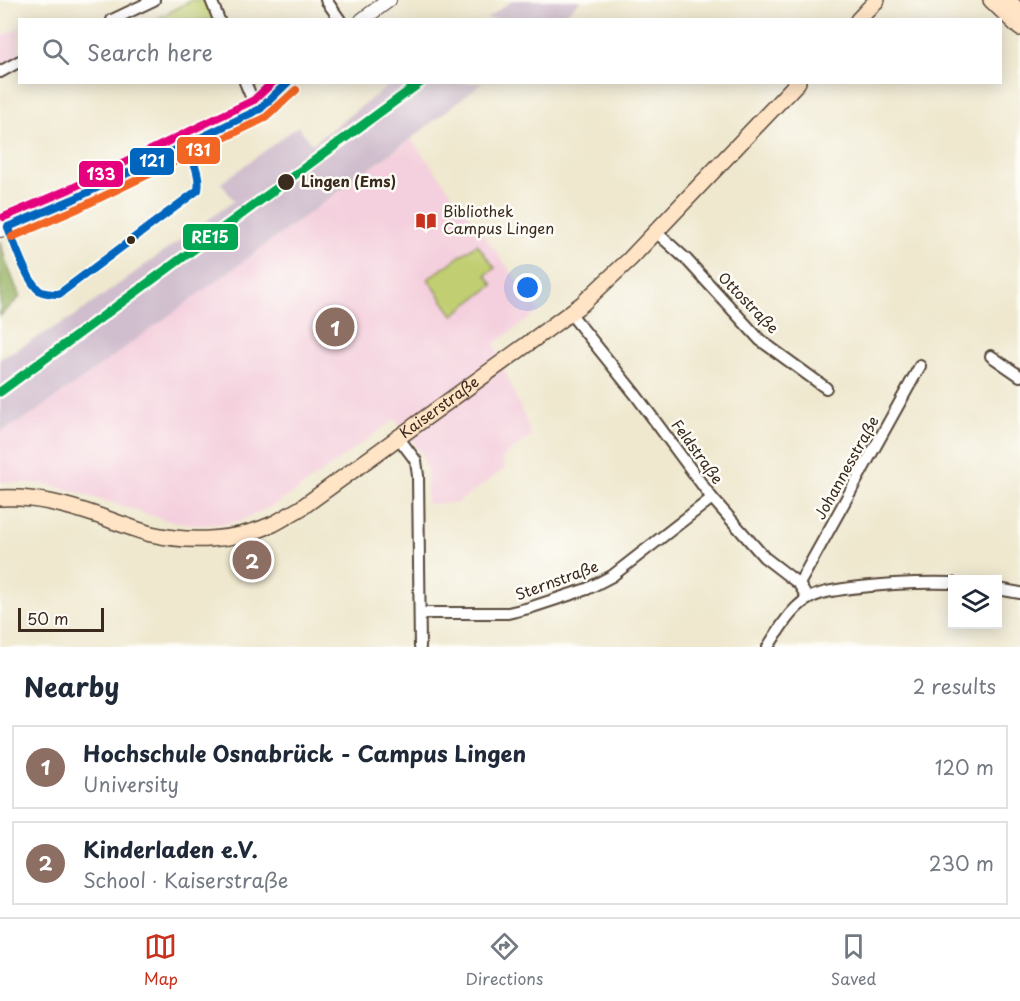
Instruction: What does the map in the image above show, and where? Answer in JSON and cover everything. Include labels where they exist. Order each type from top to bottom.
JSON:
[{"type":"main road","points":[[860,18],[877,0]]},
{"type":"main road","points":[[991,0],[1020,28]]},
{"type":"main road","points":[[1009,0],[1020,13]]},
{"type":"main road","name":"Kaiserstraße","points":[[0,498],[15,497],[52,502],[152,534],[187,539],[236,536],[272,524],[301,508],[570,313],[656,232],[796,84]]},
{"type":"street","points":[[116,18],[154,0]]},
{"type":"street","points":[[211,0],[218,18]]},
{"type":"street","points":[[326,0],[339,18]]},
{"type":"street","points":[[365,18],[389,0]]},
{"type":"street","points":[[0,72],[18,62]]},
{"type":"street","points":[[246,84],[260,109]]},
{"type":"street","points":[[0,230],[74,199],[260,109],[287,84]]},
{"type":"street","name":"Ottostraße","points":[[656,232],[687,260],[760,340],[826,388]]},
{"type":"street","name":"Feldstraße","points":[[570,313],[635,394],[712,498],[764,557],[799,584],[808,599]]},
{"type":"street","points":[[991,356],[1020,376]]},
{"type":"street","name":"Johannesstraße","points":[[799,584],[920,366]]},
{"type":"street","points":[[398,437],[416,461],[418,476],[420,647]]},
{"type":"street","name":"Sternstraße","points":[[421,613],[508,613],[587,589],[612,576],[712,498]]},
{"type":"street","points":[[768,647],[787,619],[799,605],[808,599],[831,592],[877,585],[948,583]]},
{"type":"street","points":[[1002,590],[1020,592]]},
{"type":"shaded area","points":[[513,0],[581,0],[561,18],[487,18]]},
{"type":"shaded area","points":[[18,28],[18,59],[0,68],[0,37]]},
{"type":"shaded area","points":[[391,84],[481,84],[417,134],[115,355],[30,416],[0,432],[0,359],[76,315],[234,201],[221,183],[298,126],[312,144]]},
{"type":"shaded area","points":[[411,139],[540,310],[494,344],[532,436],[502,457],[505,469],[457,503],[427,504],[427,471],[421,453],[395,419],[299,489],[276,504],[240,521],[202,525],[169,521],[45,484],[0,482],[0,432],[30,416]]},
{"type":"green space","points":[[192,0],[207,0],[214,18],[159,18]]},
{"type":"green space","points":[[0,241],[20,297],[0,316]]},
{"type":"green space","points":[[477,244],[495,268],[486,275],[493,285],[453,315],[428,279]]},
{"type":"transit line","name":"133","points":[[4,217],[70,189],[254,100],[271,84]]},
{"type":"transit line","name":"121","points":[[8,227],[74,199],[260,109],[286,84]]},
{"type":"transit line","name":"RE15","points":[[0,392],[418,84]]},
{"type":"transit line","name":"131","points":[[12,237],[79,208],[265,118],[296,90]]},
{"type":"transit line","name":"121","points":[[8,227],[21,262],[35,286],[45,293],[59,294],[198,190],[197,172],[186,144]]},
{"type":"place","name":"Lingen (Ems)","points":[[286,182]]},
{"type":"place","name":"Bibliothek Campus Lingen","points":[[426,221]]},
{"type":"place","name":"Hochschule Osnabrück - Campus Lingen","points":[[335,327]]},
{"type":"place","name":"Kinderladen e.V.","points":[[252,560]]}]
